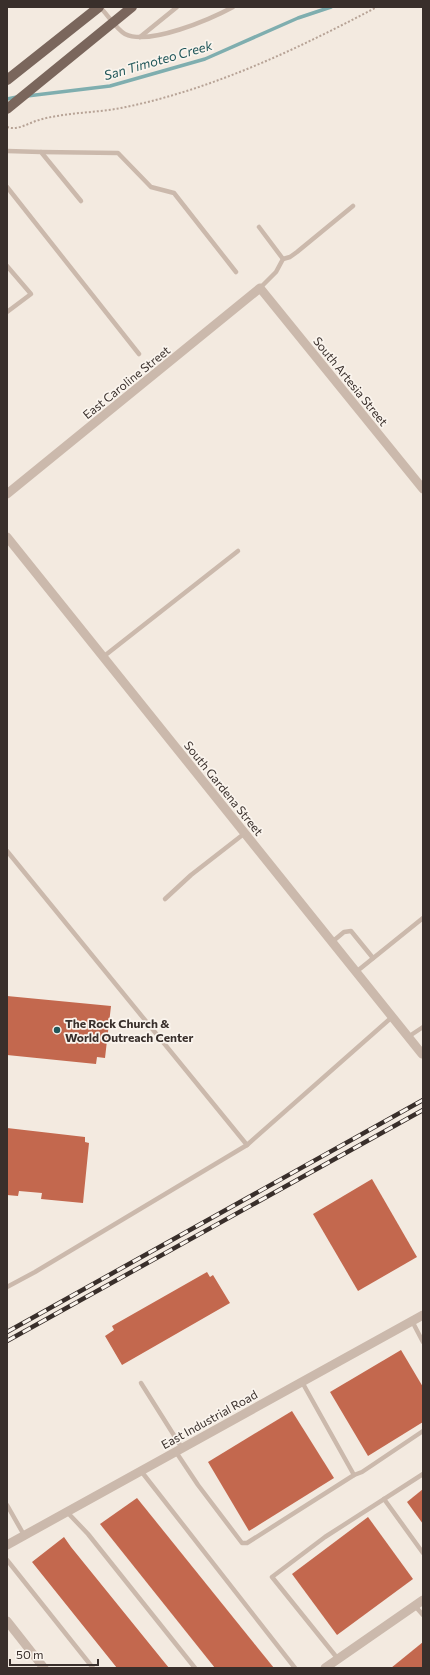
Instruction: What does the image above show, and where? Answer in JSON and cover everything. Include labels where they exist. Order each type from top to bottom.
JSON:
[{"type":"main road","points":[[8,79],[99,7]]},
{"type":"main road","points":[[7,109],[132,7]]},
{"type":"street","name":"South Artesia Street","points":[[260,288],[423,489]]},
{"type":"street","name":"East Caroline Street","points":[[7,494],[260,288]]},
{"type":"street","name":"South Gardena Street","points":[[7,537],[422,1054]]},
{"type":"street","name":"East Industrial Road","points":[[7,1545],[423,1314]]},
{"type":"street","points":[[325,1668],[419,1603]]},
{"type":"street","points":[[7,1621],[44,1668]]},
{"type":"lane","points":[[99,7],[123,33],[130,36],[147,38],[175,31],[218,15],[233,7]]},
{"type":"lane","points":[[140,37],[177,7]]},
{"type":"lane","points":[[218,15],[227,7]]},
{"type":"lane","points":[[7,151],[118,152],[151,187],[174,193],[236,272]]},
{"type":"lane","points":[[41,152],[81,202]]},
{"type":"lane","points":[[7,187],[139,354]]},
{"type":"lane","points":[[260,288],[276,272],[283,259],[290,257],[297,252],[353,206]]},
{"type":"lane","points":[[259,227],[283,259]]},
{"type":"lane","points":[[7,266],[31,294],[7,312]]},
{"type":"lane","points":[[103,657],[238,551]]},
{"type":"lane","points":[[165,899],[191,875],[245,833]]},
{"type":"lane","points":[[7,851],[247,1145]]},
{"type":"lane","points":[[356,972],[423,918]]},
{"type":"lane","points":[[332,942],[344,932],[351,931],[373,958]]},
{"type":"lane","points":[[7,1287],[35,1272],[247,1145],[392,1016]]},
{"type":"lane","points":[[408,1037],[423,1027]]},
{"type":"lane","points":[[412,1321],[423,1342]]},
{"type":"lane","points":[[302,1382],[354,1475]]},
{"type":"lane","points":[[141,1383],[198,1485],[242,1543],[251,1540],[354,1475],[362,1472],[423,1431]]},
{"type":"lane","points":[[141,1471],[295,1668]]},
{"type":"lane","points":[[338,1659],[272,1577],[325,1537],[423,1474]]},
{"type":"lane","points":[[384,1499],[423,1553]]},
{"type":"lane","points":[[7,1505],[24,1535]]},
{"type":"lane","points":[[67,1512],[88,1534],[195,1668]]},
{"type":"lane","points":[[7,1560],[93,1668]]},
{"type":"lane","points":[[419,1603],[423,1615]]},
{"type":"path","points":[[7,127],[15,128],[57,116],[126,107],[200,88],[262,64],[377,7]]},
{"type":"building","name":"The Rock Church & World Outreach Center","points":[[7,996],[111,1006],[105,1058],[97,1057],[96,1064],[7,1055]]},
{"type":"building","points":[[7,1128],[85,1137],[85,1142],[89,1143],[83,1203],[41,1199],[42,1193],[19,1191],[18,1196],[7,1195]]},
{"type":"building","points":[[372,1179],[417,1257],[358,1291],[313,1214]]},
{"type":"building","points":[[207,1272],[210,1277],[213,1275],[230,1303],[122,1365],[105,1336],[114,1330],[112,1326]]},
{"type":"building","points":[[401,1350],[423,1387],[423,1422],[368,1456],[330,1392]]},
{"type":"building","points":[[292,1411],[334,1478],[249,1531],[208,1462]]},
{"type":"building","points":[[423,1489],[423,1524],[407,1502]]},
{"type":"building","points":[[137,1498],[274,1668],[215,1668],[100,1524]]},
{"type":"building","points":[[368,1517],[413,1579],[337,1635],[292,1574]]},
{"type":"building","points":[[64,1537],[169,1668],[117,1668],[32,1562]]},
{"type":"building","points":[[423,1642],[423,1668],[391,1668]]},
{"type":"waterway","name":"San Timoteo Creek","points":[[27,96],[110,86],[205,59],[298,18],[331,7]]},
{"type":"waterway","name":"San Timoteo Creek","points":[[7,99],[17,97]]},
{"type":"railway","points":[[7,1332],[423,1100]]},
{"type":"railway","points":[[7,1341],[423,1110]]},
{"type":"place","name":"The Rock Church & World Outreach Center","points":[[57,1030]]}]
